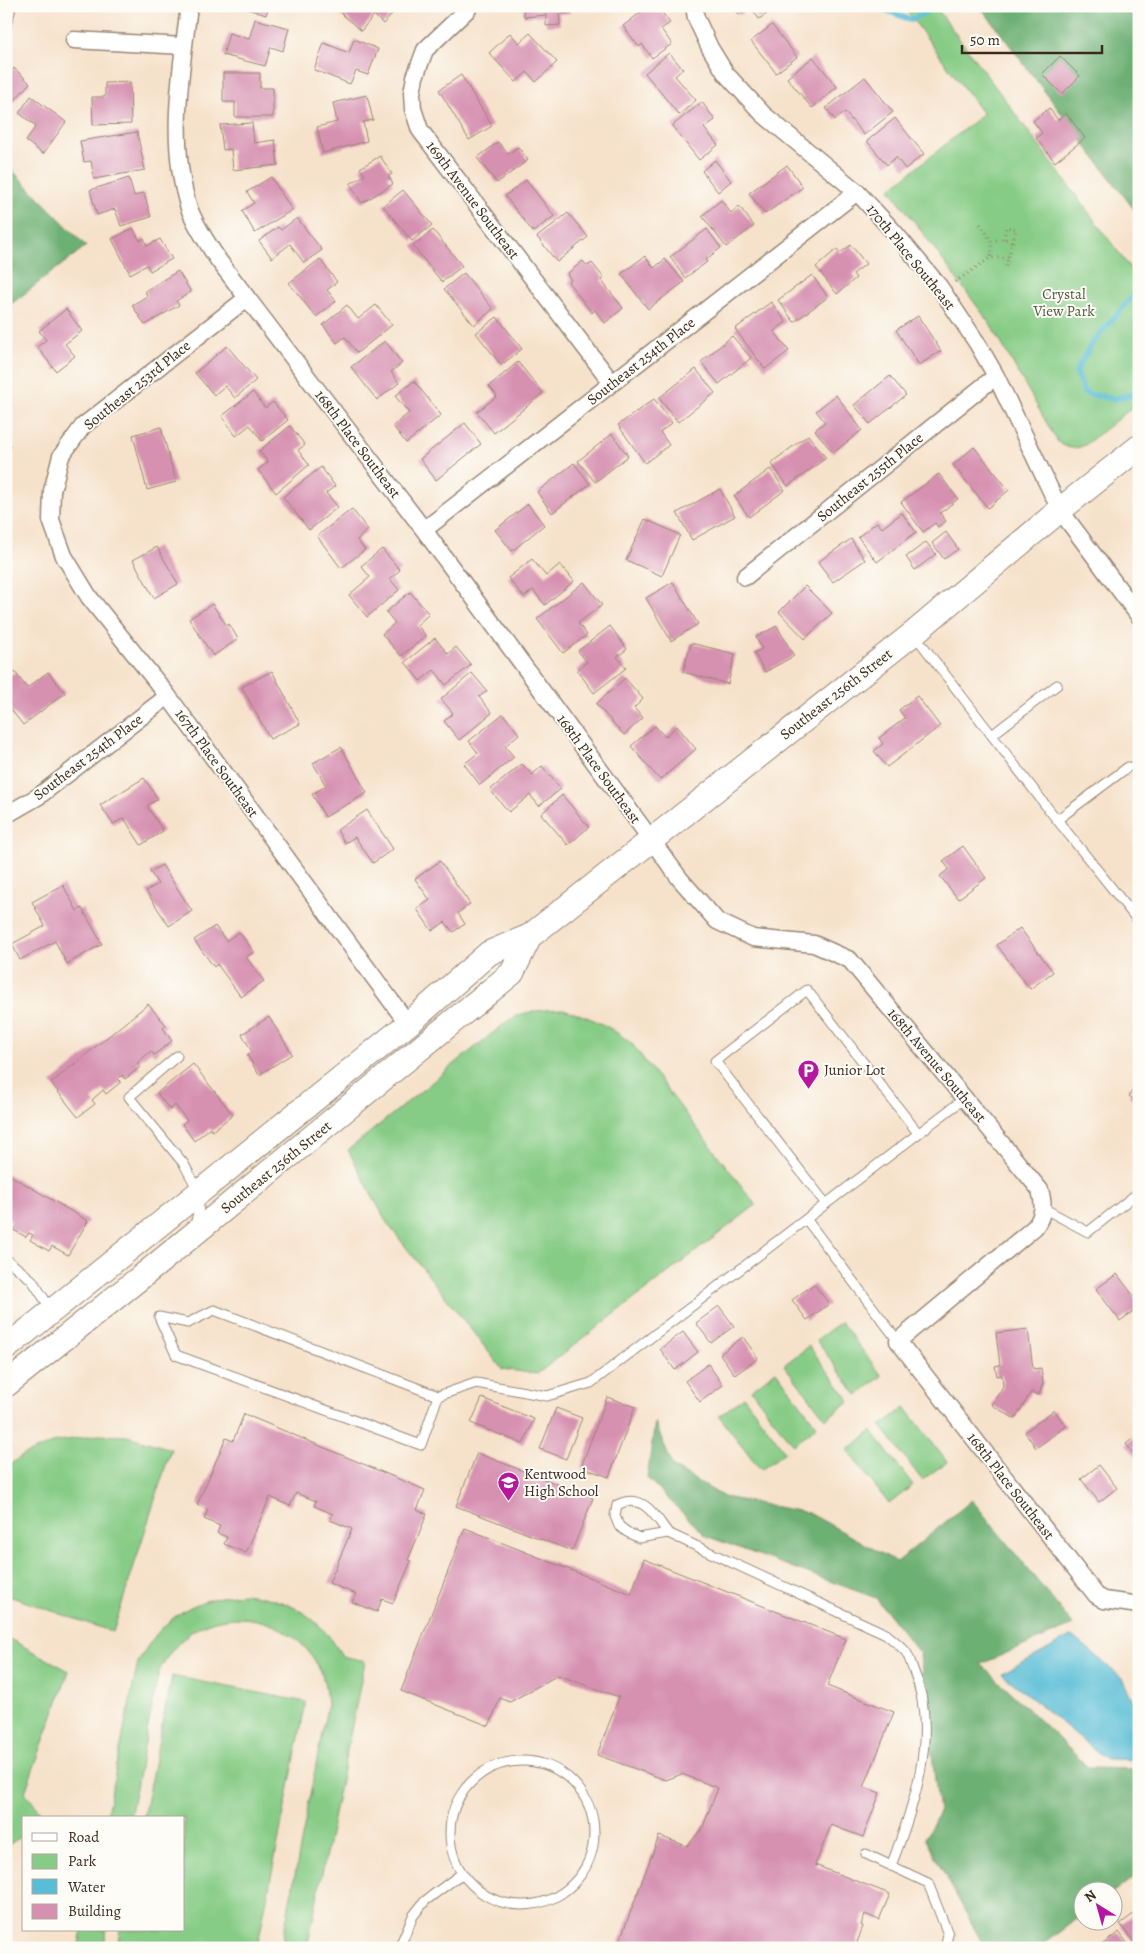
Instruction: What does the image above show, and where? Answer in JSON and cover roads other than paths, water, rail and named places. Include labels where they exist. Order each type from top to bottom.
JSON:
[{"type":"main road","name":"Southeast 256th Street","points":[[6,1348],[408,1024],[489,953],[530,936],[651,842],[914,633],[1060,510],[1139,448]]},
{"type":"main road","name":"Southeast 256th Street","points":[[6,1384],[191,1236],[512,973],[530,936]]},
{"type":"main road","points":[[46,1353],[54,1325],[52,1311]]},
{"type":"street","name":"168th Place Southeast","points":[[189,6],[177,129],[180,168],[190,208],[201,233],[219,261],[424,530],[622,799],[651,842]]},
{"type":"street","name":"170th Place Southeast","points":[[694,6],[696,18],[710,48],[726,74],[763,114],[857,192],[942,291],[977,343],[996,376],[1060,510],[1139,616]]},
{"type":"street","name":"169th Avenue Southeast","points":[[468,9],[425,50],[414,77],[413,109],[420,130],[612,383]]},
{"type":"street","points":[[74,40],[184,46]]},
{"type":"street","name":"Southeast 254th Place","points":[[424,530],[857,192]]},
{"type":"street","name":"Southeast 253rd Place","points":[[52,491],[61,456],[83,426],[247,298]]},
{"type":"street","name":"Southeast 255th Place","points":[[745,577],[996,376]]},
{"type":"street","name":"167th Place Southeast","points":[[52,491],[51,520],[64,556],[89,597],[168,696],[408,1024]]},
{"type":"street","name":"Southeast 254th Place","points":[[6,815],[38,796],[168,696]]},
{"type":"street","name":"168th Avenue Southeast","points":[[651,842],[717,921],[753,938],[814,944],[850,960],[1040,1190],[1043,1208]]},
{"type":"street","points":[[898,1341],[1035,1227],[1042,1218],[1043,1208]]},
{"type":"street","name":"168th Place Southeast","points":[[898,1341],[1096,1594],[1104,1600],[1139,1604]]},
{"type":"lane","points":[[914,633],[1057,820],[1139,922]]},
{"type":"lane","points":[[992,735],[1057,685]]},
{"type":"lane","points":[[1057,820],[1128,766]]},
{"type":"lane","points":[[826,1204],[715,1061],[807,990],[918,1133]]},
{"type":"lane","points":[[177,1056],[129,1096],[184,1164],[199,1192],[197,1222],[191,1236]]},
{"type":"lane","points":[[438,1396],[421,1446],[176,1355],[159,1317],[188,1323],[214,1310],[438,1396],[476,1383],[547,1396],[591,1383],[965,1098]]},
{"type":"lane","points":[[1043,1208],[1088,1232],[1139,1192]]},
{"type":"lane","points":[[806,1219],[898,1341]]},
{"type":"lane","points":[[6,1259],[32,1280],[52,1311]]},
{"type":"lane","points":[[668,1533],[639,1538],[627,1532],[618,1526],[615,1516],[617,1504],[626,1500],[638,1501],[653,1512],[668,1533],[886,1634],[906,1653],[920,1684],[925,1727],[921,1762],[911,1814],[891,1866]]},
{"type":"lane","points":[[527,1760],[554,1767],[574,1781],[592,1812],[595,1838],[586,1869],[569,1889],[556,1898],[532,1905],[507,1904],[479,1892],[461,1874],[450,1845],[450,1820],[459,1796],[475,1776],[502,1762],[527,1760]]},
{"type":"lane","points":[[866,1854],[928,1883],[948,1934],[945,1948]]},
{"type":"lane","points":[[399,1948],[413,1916],[425,1902],[461,1874]]},
{"type":"water","points":[[1072,1636],[1122,1678],[1139,1713],[1139,1760],[1106,1759],[1002,1674]]},
{"type":"waterway","points":[[875,6],[911,20],[936,6]]},
{"type":"waterway","points":[[1139,289],[1093,342],[1076,371],[1084,393],[1113,399],[1139,393]]},
{"type":"place","name":"Junior Lot","points":[[808,1089]]},
{"type":"place","name":"Kentwood High School","points":[[508,1502]]},
{"type":"park label","name":"Crystal View Park","points":[[1064,302]]}]
